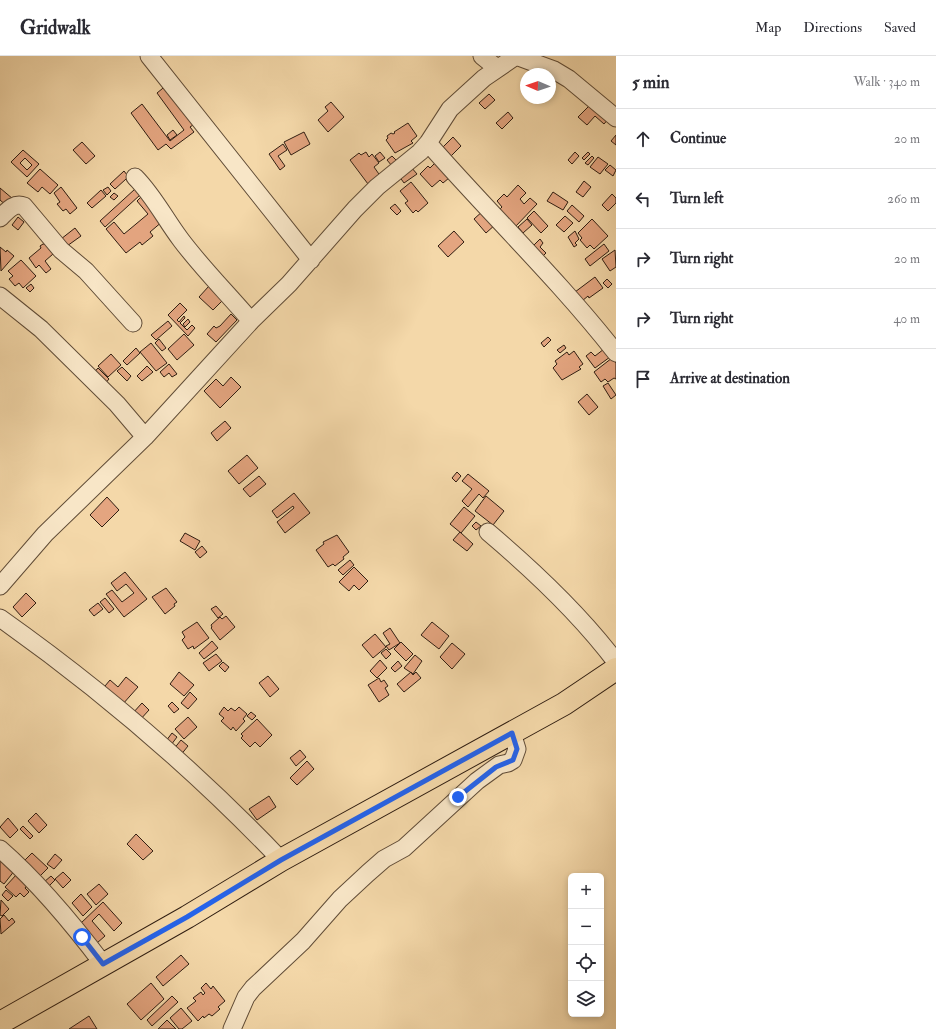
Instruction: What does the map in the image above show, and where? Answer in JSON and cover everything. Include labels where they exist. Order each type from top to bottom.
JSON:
[{"type":"main road","points":[[0,1023],[187,917],[281,860],[564,704],[616,669]]},
{"type":"street","points":[[149,56],[311,260]]},
{"type":"street","points":[[482,56],[497,68]]},
{"type":"street","points":[[0,586],[45,534],[145,437],[251,321],[311,260],[354,208],[428,143],[450,109],[497,68],[516,56],[554,70],[569,79],[616,118]]},
{"type":"street","points":[[428,143],[592,322],[616,353]]},
{"type":"street","points":[[135,177],[148,190],[179,238],[202,267],[251,321]]},
{"type":"street","points":[[0,218],[14,206],[19,204],[24,206],[61,250],[86,270],[132,322]]},
{"type":"street","points":[[0,296],[41,329],[117,404],[145,437]]},
{"type":"street","points":[[488,532],[524,562],[593,634],[616,662]]},
{"type":"street","points":[[0,618],[36,643],[153,738],[220,799],[281,860]]},
{"type":"street","points":[[232,1029],[246,997],[253,988],[303,941],[356,883],[384,859],[399,851],[411,841],[477,781],[499,765],[513,760],[517,749],[512,733]]},
{"type":"street","points":[[0,849],[17,864],[52,902],[103,964]]},
{"type":"building","points":[[168,84],[196,123],[190,127],[194,132],[171,149],[166,144],[158,150],[131,113],[142,104],[170,141],[184,130],[157,93]]},
{"type":"building","points":[[489,94],[495,100],[485,109],[479,103]]},
{"type":"building","points":[[331,102],[344,117],[328,132],[318,120],[328,111],[325,107]]},
{"type":"building","points":[[593,102],[609,118],[604,124],[595,116],[587,125],[578,117]]},
{"type":"building","points":[[508,112],[513,118],[502,129],[496,123]]},
{"type":"building","points":[[408,123],[417,136],[411,141],[413,143],[395,153],[386,140],[388,138],[387,136],[391,133],[395,133],[394,132]]},
{"type":"building","points":[[173,130],[177,135],[170,140],[167,135]]},
{"type":"building","points":[[304,132],[310,144],[291,155],[284,142]]},
{"type":"building","points":[[616,135],[616,145],[611,141]]},
{"type":"building","points":[[453,137],[461,146],[451,156],[443,147]]},
{"type":"building","points":[[82,142],[95,156],[86,164],[73,150]]},
{"type":"building","points":[[283,144],[287,150],[278,156],[285,166],[280,170],[269,154]]},
{"type":"building","points":[[23,150],[39,164],[27,177],[11,162]],"holes":[[[25,158],[32,165],[27,170],[20,163]]]},
{"type":"building","points":[[366,152],[369,157],[372,154],[379,163],[374,167],[381,177],[368,184],[350,160],[359,153],[361,155]]},
{"type":"building","points":[[380,152],[385,158],[379,162],[375,156]]},
{"type":"building","points":[[575,152],[579,156],[572,164],[568,160]]},
{"type":"building","points":[[588,152],[590,154],[584,160],[582,158]]},
{"type":"building","points":[[392,156],[397,161],[392,166],[387,160]]},
{"type":"building","points":[[592,156],[594,158],[588,165],[585,163]]},
{"type":"building","points":[[598,157],[608,164],[600,174],[590,167]]},
{"type":"building","points":[[436,162],[449,178],[443,183],[440,180],[432,187],[420,174],[428,166],[430,168]]},
{"type":"building","points":[[610,165],[616,170],[613,176],[605,170]]},
{"type":"building","points":[[411,167],[417,174],[404,183],[399,176]]},
{"type":"building","points":[[40,169],[58,185],[50,194],[42,187],[38,192],[27,183]]},
{"type":"building","points":[[124,171],[134,184],[131,186],[126,179],[115,189],[110,184]]},
{"type":"building","points":[[584,181],[591,187],[583,197],[576,192]]},
{"type":"building","points":[[411,182],[428,203],[418,212],[416,210],[413,213],[405,203],[408,201],[400,191]]},
{"type":"building","points":[[518,185],[526,193],[520,199],[524,204],[530,198],[537,204],[515,227],[499,210],[502,207],[497,201],[504,194],[507,197]]},
{"type":"building","points":[[61,187],[77,208],[70,214],[66,209],[63,211],[57,204],[60,202],[54,193]]},
{"type":"building","points":[[108,187],[111,191],[107,195],[103,190]]},
{"type":"building","points":[[0,188],[13,199],[7,206],[0,200]]},
{"type":"building","points":[[135,189],[140,195],[105,227],[100,221]]},
{"type":"building","points":[[101,190],[106,196],[92,208],[87,203]]},
{"type":"building","points":[[553,192],[568,202],[563,210],[547,201]]},
{"type":"building","points":[[114,193],[118,196],[114,200],[110,197]]},
{"type":"building","points":[[612,194],[616,198],[616,203],[608,211],[602,205]]},
{"type":"building","points":[[142,196],[163,221],[150,232],[153,236],[142,245],[140,242],[126,253],[106,229],[114,222],[124,234],[148,214],[137,201]]},
{"type":"building","points":[[395,204],[401,211],[397,215],[390,208]]},
{"type":"building","points":[[572,205],[584,216],[579,222],[567,211]]},
{"type":"building","points":[[484,210],[496,224],[486,233],[474,219]]},
{"type":"building","points":[[534,211],[548,226],[541,233],[527,218]]},
{"type":"building","points":[[565,216],[573,223],[564,232],[556,225]]},
{"type":"building","points":[[18,217],[24,222],[18,230],[12,225]]},
{"type":"building","points":[[527,219],[532,225],[523,233],[518,227]]},
{"type":"building","points":[[592,219],[608,236],[594,249],[590,245],[587,248],[580,240],[582,238],[578,233]]},
{"type":"building","points":[[75,228],[81,236],[67,246],[61,239]]},
{"type":"building","points":[[454,231],[464,242],[448,257],[438,246]]},
{"type":"building","points":[[575,231],[579,239],[575,243],[577,245],[574,247],[568,237]]},
{"type":"building","points":[[540,239],[543,243],[540,247],[546,253],[543,256],[530,249]]},
{"type":"building","points":[[45,244],[53,254],[45,261],[51,269],[46,273],[39,265],[36,268],[29,258],[41,248],[40,246]]},
{"type":"building","points":[[604,244],[609,251],[590,266],[585,259]]},
{"type":"building","points":[[0,247],[6,252],[7,250],[14,256],[1,271]]},
{"type":"building","points":[[615,250],[616,267],[610,271],[602,259]]},
{"type":"building","points":[[21,260],[36,276],[23,288],[19,283],[15,286],[9,279],[13,276],[8,271]]},
{"type":"building","points":[[595,277],[603,288],[582,301],[575,292]]},
{"type":"building","points":[[607,279],[612,284],[608,288],[603,283]]},
{"type":"building","points":[[31,284],[34,288],[30,292],[26,288]]},
{"type":"building","points":[[209,286],[223,300],[213,310],[199,297]]},
{"type":"building","points":[[180,303],[187,310],[177,320],[179,322],[184,316],[185,318],[180,323],[187,330],[192,325],[195,328],[188,336],[168,315]]},
{"type":"building","points":[[231,314],[237,320],[216,342],[207,334],[214,326],[216,328],[220,326]]},
{"type":"building","points":[[188,319],[190,322],[185,327],[183,324]]},
{"type":"building","points":[[168,321],[172,326],[156,340],[151,335]]},
{"type":"building","points":[[184,334],[194,345],[177,360],[168,349]]},
{"type":"building","points":[[548,337],[551,340],[544,347],[541,343]]},
{"type":"building","points":[[159,339],[166,348],[162,351],[155,343]]},
{"type":"building","points":[[151,343],[167,363],[156,371],[140,352]]},
{"type":"building","points":[[564,345],[566,348],[560,353],[557,350]]},
{"type":"building","points":[[136,348],[140,353],[127,365],[123,361]]},
{"type":"building","points":[[604,349],[610,357],[595,368],[586,356],[591,352],[595,356]]},
{"type":"building","points":[[574,351],[583,364],[579,367],[581,369],[562,380],[553,368],[557,364],[555,361],[567,352],[569,355]]},
{"type":"building","points":[[111,354],[121,365],[108,377],[98,366]]},
{"type":"building","points":[[612,358],[616,363],[616,379],[614,378],[608,382],[605,379],[601,382],[594,372]]},
{"type":"building","points":[[169,364],[177,374],[172,377],[169,373],[164,377],[160,372]]},
{"type":"building","points":[[147,366],[153,372],[142,381],[137,376]]},
{"type":"building","points":[[122,367],[131,376],[127,381],[117,371]]},
{"type":"building","points":[[98,368],[109,379],[103,386],[92,375]]},
{"type":"building","points":[[231,377],[241,387],[220,408],[204,391],[216,379],[223,386]]},
{"type":"building","points":[[608,383],[616,395],[611,399],[603,386]]},
{"type":"building","points":[[587,394],[598,407],[589,415],[578,402]]},
{"type":"building","points":[[225,421],[231,428],[217,441],[211,433]]},
{"type":"building","points":[[247,455],[258,468],[239,484],[228,471]]},
{"type":"building","points":[[457,472],[461,476],[456,482],[452,478]]},
{"type":"building","points":[[468,474],[489,491],[483,498],[479,494],[468,507],[462,501],[472,489],[462,481]]},
{"type":"building","points":[[259,476],[266,484],[250,497],[243,489]]},
{"type":"building","points":[[294,493],[310,513],[285,533],[277,522],[294,508],[293,506],[277,518],[272,511]]},
{"type":"building","points":[[486,496],[504,511],[493,525],[475,511]]},
{"type":"building","points":[[107,497],[119,510],[102,527],[90,515]]},
{"type":"building","points":[[464,507],[475,516],[461,533],[450,524]]},
{"type":"building","points":[[476,522],[481,526],[476,530],[472,526]]},
{"type":"building","points":[[460,532],[473,544],[467,551],[453,540]]},
{"type":"building","points":[[185,533],[200,541],[195,550],[180,541]]},
{"type":"building","points":[[337,535],[349,552],[343,557],[344,559],[335,566],[333,564],[328,567],[316,550],[324,544],[323,542]]},
{"type":"building","points":[[202,546],[207,552],[200,558],[195,552]]},
{"type":"building","points":[[350,560],[354,565],[343,575],[338,570]]},
{"type":"building","points":[[354,567],[368,581],[359,590],[354,585],[349,591],[339,582]]},
{"type":"building","points":[[125,572],[147,599],[124,617],[106,594],[112,590],[122,602],[134,593],[126,584],[117,591],[111,583]]},
{"type":"building","points":[[166,588],[177,602],[174,604],[175,606],[165,614],[152,597]]},
{"type":"building","points":[[26,593],[36,603],[22,617],[13,607]]},
{"type":"building","points":[[105,598],[114,609],[109,613],[100,602]]},
{"type":"building","points":[[98,603],[103,609],[94,616],[89,610]]},
{"type":"building","points":[[216,606],[223,614],[218,618],[211,609]]},
{"type":"building","points":[[226,616],[235,627],[220,640],[211,628],[211,625],[220,617],[222,619]]},
{"type":"building","points":[[197,622],[209,638],[194,649],[193,646],[188,649],[182,640],[185,637],[182,632]]},
{"type":"building","points":[[432,622],[449,636],[439,649],[421,635]]},
{"type":"building","points":[[390,628],[400,643],[389,650],[386,646],[390,644],[383,633]]},
{"type":"building","points":[[375,634],[386,647],[373,658],[362,645]]},
{"type":"building","points":[[212,641],[218,648],[204,659],[199,653]]},
{"type":"building","points":[[401,642],[413,654],[406,661],[394,649]]},
{"type":"building","points":[[452,643],[465,654],[452,669],[440,657]]},
{"type":"building","points":[[386,649],[391,654],[386,659],[381,653]]},
{"type":"building","points":[[216,654],[222,661],[209,671],[203,663]]},
{"type":"building","points":[[415,655],[422,661],[413,674],[404,668]]},
{"type":"building","points":[[380,660],[387,668],[377,678],[370,671]]},
{"type":"building","points":[[398,661],[402,666],[395,672],[391,668]]},
{"type":"building","points":[[223,662],[229,667],[225,672],[219,666]]},
{"type":"building","points":[[179,672],[194,685],[184,696],[170,684]]},
{"type":"building","points":[[411,672],[413,675],[416,672],[421,678],[404,692],[397,684]]},
{"type":"building","points":[[268,676],[279,689],[270,697],[259,683]]},
{"type":"building","points":[[126,677],[138,687],[122,705],[105,686],[110,680],[118,687]]},
{"type":"building","points":[[379,678],[381,682],[384,680],[388,686],[385,688],[389,695],[379,702],[368,685]]},
{"type":"building","points":[[190,692],[197,699],[188,709],[181,703]]},
{"type":"building","points":[[172,702],[179,709],[174,713],[168,706]]},
{"type":"building","points":[[142,703],[149,710],[139,721],[132,714]]},
{"type":"building","points":[[224,707],[228,711],[231,708],[235,711],[239,707],[247,714],[243,719],[245,721],[236,731],[233,727],[231,730],[221,721],[224,718],[219,714]]},
{"type":"building","points":[[251,712],[256,716],[252,720],[247,716]]},
{"type":"building","points":[[188,717],[197,727],[184,739],[175,729]]},
{"type":"building","points":[[257,719],[272,735],[260,747],[255,742],[250,747],[241,738],[243,736],[241,734]]},
{"type":"building","points":[[172,733],[177,737],[171,745],[166,741]]},
{"type":"building","points":[[181,740],[188,746],[180,756],[173,750]]},
{"type":"building","points":[[300,750],[306,757],[296,766],[290,758]]},
{"type":"building","points":[[307,761],[314,769],[297,785],[290,778]]},
{"type":"building","points":[[269,796],[276,807],[257,820],[249,809]]},
{"type":"building","points":[[36,813],[47,825],[39,833],[28,821]]},
{"type":"building","points":[[8,818],[18,830],[10,838],[0,827]]},
{"type":"building","points":[[23,826],[33,836],[30,839],[20,829]]},
{"type":"building","points":[[136,834],[153,851],[143,860],[127,844]]},
{"type":"building","points":[[32,853],[48,868],[38,878],[22,863]]},
{"type":"building","points":[[55,854],[62,860],[54,869],[47,864]]},
{"type":"building","points":[[2,859],[15,870],[4,884],[0,881],[0,862]]},
{"type":"building","points":[[63,872],[71,880],[63,888],[55,879]]},
{"type":"building","points":[[17,874],[28,884],[25,888],[29,892],[24,897],[20,893],[16,897],[5,887]]},
{"type":"building","points":[[51,876],[55,880],[48,887],[44,882]]},
{"type":"building","points":[[99,884],[108,894],[96,905],[87,894]]},
{"type":"building","points":[[6,890],[13,896],[8,901],[2,895]]},
{"type":"building","points":[[81,894],[92,907],[83,916],[72,903]]},
{"type":"building","points":[[1,900],[9,909],[2,916],[0,915]]},
{"type":"building","points":[[103,902],[122,923],[114,931],[99,914],[92,921],[105,936],[97,943],[80,924]]},
{"type":"building","points":[[4,915],[9,921],[12,918],[15,922],[1,934],[0,919]]},
{"type":"building","points":[[181,955],[189,964],[163,986],[156,977]]},
{"type":"building","points":[[151,983],[164,999],[141,1020],[127,1004]]},
{"type":"building","points":[[206,983],[211,989],[213,986],[225,1001],[218,1007],[220,1009],[212,1016],[209,1014],[204,1018],[203,1016],[198,1021],[187,1008],[196,1001],[193,998],[201,992],[203,995],[205,993],[201,988]]},
{"type":"building","points":[[172,996],[178,1002],[152,1026],[147,1020]]},
{"type":"building","points":[[181,1008],[192,1021],[182,1029],[179,1029],[170,1018]]},
{"type":"building","points":[[89,1016],[97,1029],[69,1029]]},
{"type":"building","points":[[167,1020],[176,1029],[158,1029]]},
{"type":"route","points":[[82,937],[103,964],[187,917],[281,860],[512,733],[517,745],[513,760],[496,767],[458,797]]}]
